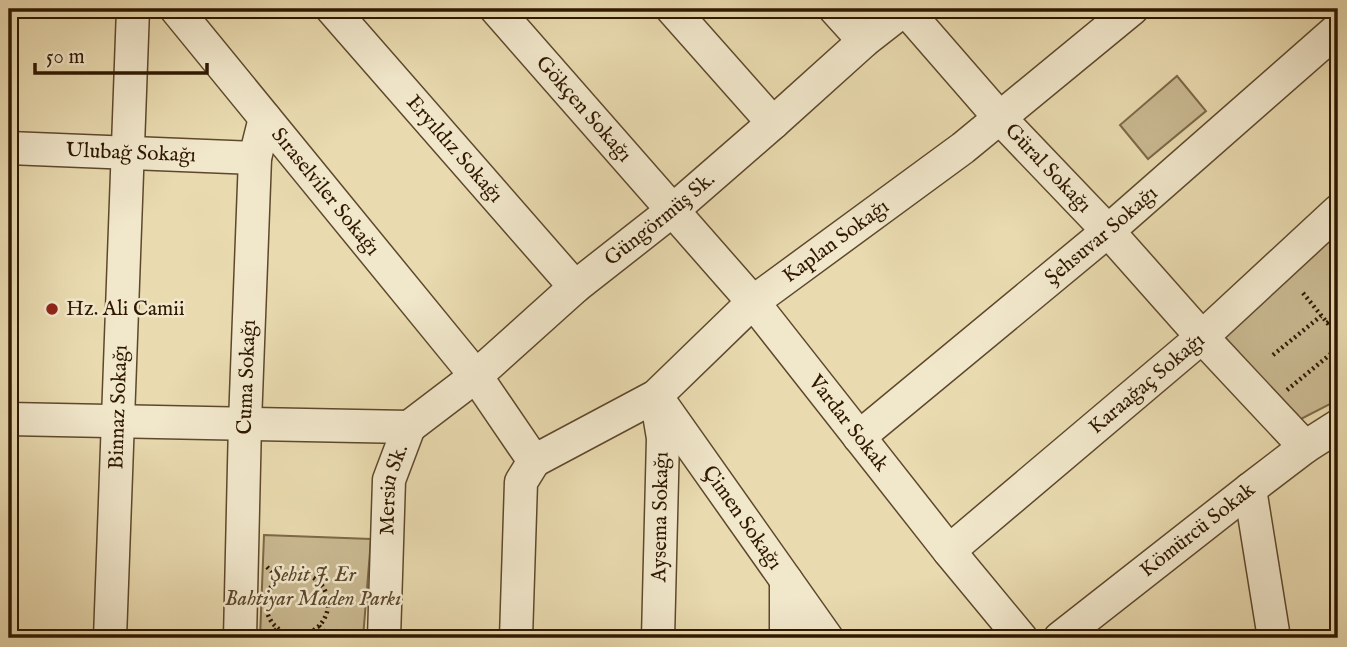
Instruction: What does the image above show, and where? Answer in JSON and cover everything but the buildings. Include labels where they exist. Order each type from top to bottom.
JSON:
[{"type":"street","name":"Binnaz Sokağı","points":[[110,638],[133,9]]},
{"type":"street","name":"Sıraselviler Sokağı","points":[[176,9],[476,376],[534,461]]},
{"type":"street","name":"Eryıldız Sokağı","points":[[332,9],[575,287]]},
{"type":"street","name":"Gökçen Sokağı","points":[[496,9],[673,210]]},
{"type":"street","points":[[672,9],[773,123]]},
{"type":"street","points":[[835,9],[864,41]]},
{"type":"street","name":"Güngörmüş Sk.","points":[[409,427],[476,376],[575,287],[673,210],[864,41],[905,9]]},
{"type":"street","name":"Güral Sokağı","points":[[905,9],[999,117],[1108,231],[1305,447]]},
{"type":"street","name":"Kaplan Sokağı","points":[[534,461],[656,396],[753,302],[963,148],[1132,9]]},
{"type":"street","name":"Şehsuvar Sokağı","points":[[859,437],[1108,231],[1338,29]]},
{"type":"street","name":"Cuma Sokağı","points":[[240,638],[255,158],[265,118]]},
{"type":"street","name":"Ulubağ Sokağı","points":[[9,148],[255,158]]},
{"type":"street","name":"Vardar Sokak","points":[[673,210],[753,302],[1021,638]]},
{"type":"street","name":"Karaağaç Sokağı","points":[[949,551],[1202,337],[1338,211]]},
{"type":"street","name":"Çimen Sokağı","points":[[656,396],[827,638]]},
{"type":"street","name":"Aysema Sokağı","points":[[656,396],[663,438],[658,638]]},
{"type":"street","points":[[9,419],[409,427]]},
{"type":"street","name":"Kömürcü Sokak","points":[[1060,638],[1305,447],[1338,426]]},
{"type":"street","name":"Mersin Sk.","points":[[384,638],[388,480],[409,427]]},
{"type":"street","points":[[516,638],[521,482],[534,461]]},
{"type":"street","points":[[1250,489],[1274,638]]},
{"type":"street","points":[[786,580],[786,638]]},
{"type":"path","points":[[1303,293],[1338,336]]},
{"type":"path","points":[[1327,323],[1338,314]]},
{"type":"path","points":[[1273,355],[1321,316]]},
{"type":"path","points":[[1267,407],[1338,348]]},
{"type":"path","points":[[297,573],[315,579],[324,589],[328,608],[324,621],[319,626],[305,634],[289,634],[278,628],[270,619],[267,611],[268,594],[279,579],[297,573]]},
{"type":"path","points":[[319,626],[330,638]]},
{"type":"path","points":[[267,638],[278,628]]},
{"type":"green space","points":[[1177,76],[1206,111],[1148,159],[1120,125]]},
{"type":"green space","points":[[1338,221],[1338,400],[1299,420],[1222,334]]},
{"type":"green space","name":"Şehit J. Er Bahtiyar Maden Parkı","points":[[264,535],[371,539],[363,638],[260,638]]},
{"type":"place","name":"Hz. Ali Camii","points":[[52,309]]}]
